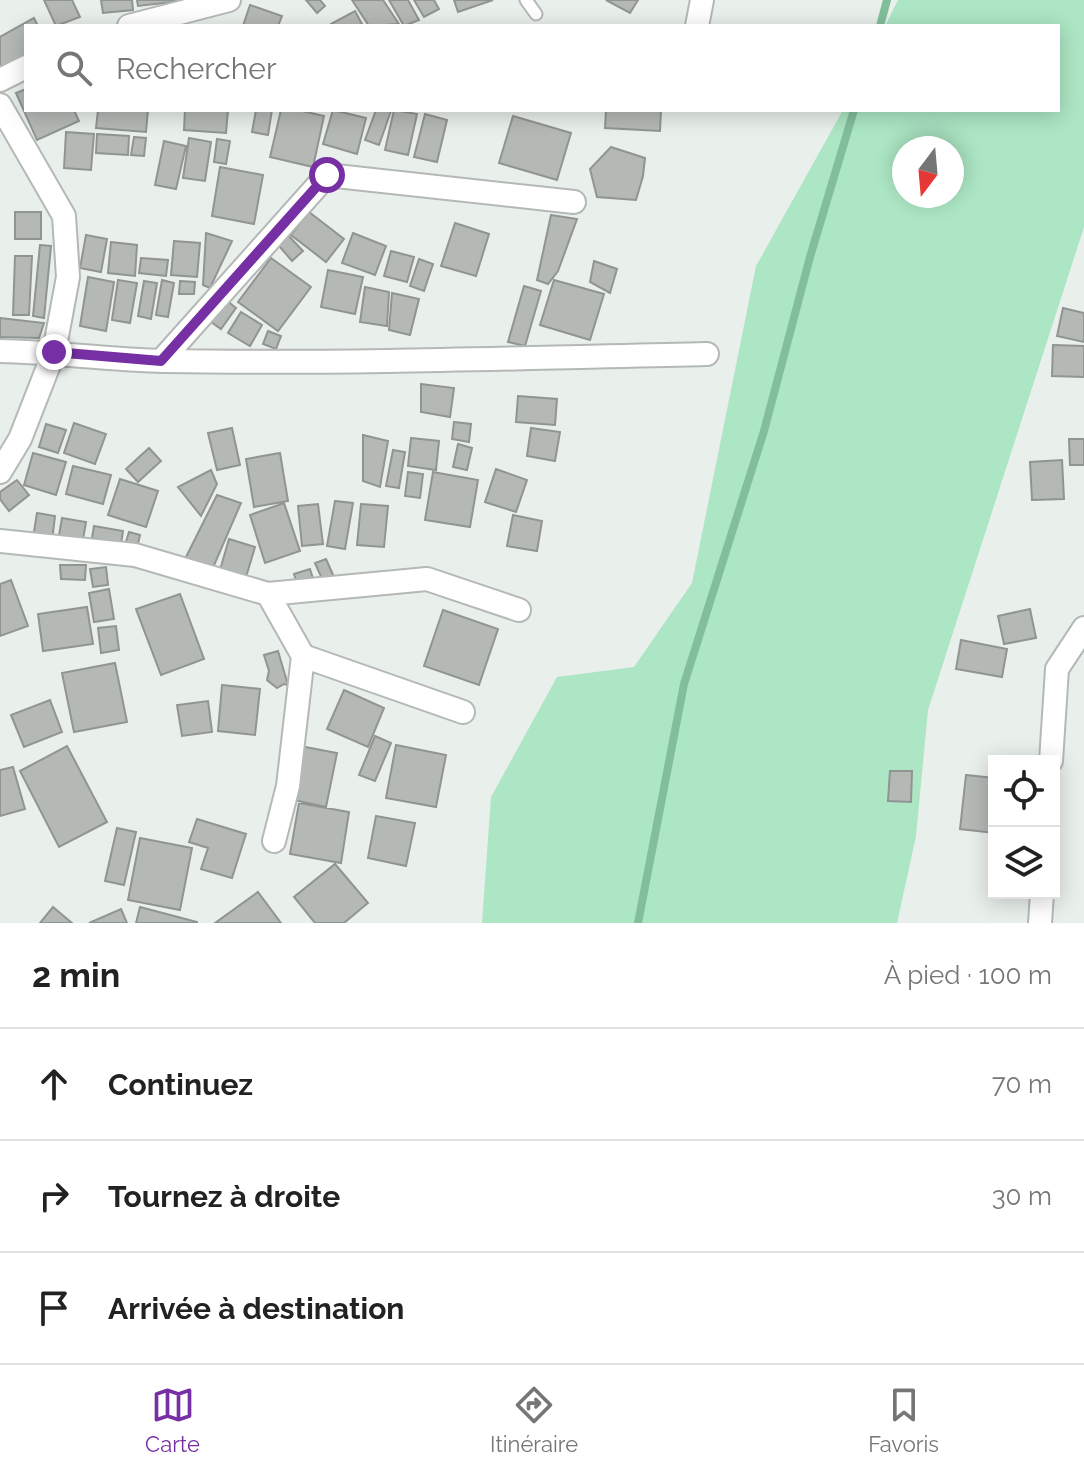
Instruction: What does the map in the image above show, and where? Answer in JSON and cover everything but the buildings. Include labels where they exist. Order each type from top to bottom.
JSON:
[{"type":"street","points":[[137,24],[229,0]]},
{"type":"street","points":[[697,24],[702,0]]},
{"type":"street","points":[[0,80],[24,68]]},
{"type":"street","points":[[0,105],[64,216],[68,277],[54,352],[20,439],[0,472]]},
{"type":"street","points":[[161,361],[327,175],[574,202]]},
{"type":"street","points":[[0,351],[161,361],[417,361],[707,354]]},
{"type":"street","points":[[0,541],[135,555],[268,594],[427,579],[519,610]]},
{"type":"street","points":[[268,594],[303,656],[288,786],[274,841]]},
{"type":"street","points":[[1051,755],[1057,669],[1084,628]]},
{"type":"street","points":[[303,656],[463,712]]},
{"type":"street","points":[[1040,923],[1042,899]]},
{"type":"lane","points":[[526,0],[536,14]]},
{"type":"green space","points":[[898,0],[1084,0],[1084,227],[928,710],[916,836],[897,923],[482,923],[491,797],[557,677],[634,667],[692,583],[756,266],[842,112],[1060,112],[1060,24],[886,24]]},
{"type":"waterway","points":[[881,24],[887,0]]},
{"type":"waterway","points":[[638,923],[684,684],[764,431],[810,257],[853,112]]},
{"type":"route","points":[[54,352],[161,361],[327,175]]}]
